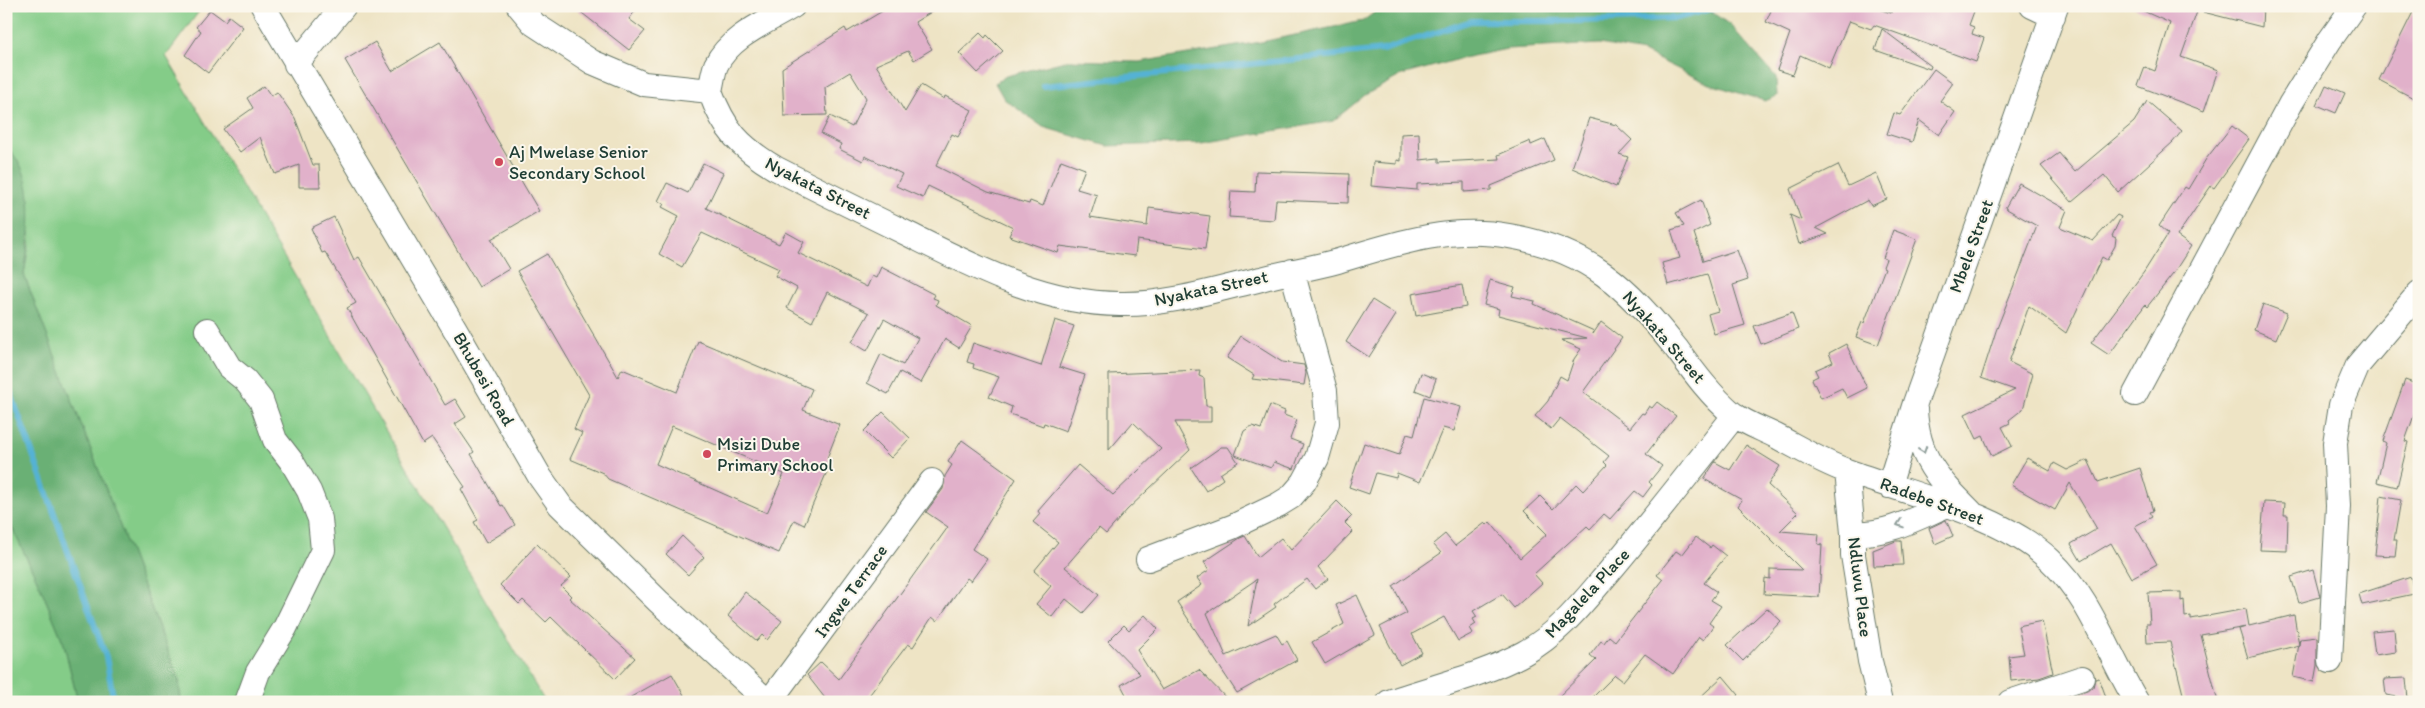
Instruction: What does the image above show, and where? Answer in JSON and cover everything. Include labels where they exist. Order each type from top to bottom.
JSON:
[{"type":"street","name":"Bhubesi Road","points":[[262,6],[455,328],[540,477],[560,506],[658,601],[769,702]]},
{"type":"street","points":[[296,64],[344,6]]},
{"type":"street","points":[[519,6],[534,24],[592,62],[644,84],[710,92],[715,67],[725,50],[742,37],[793,6]]},
{"type":"street","points":[[2135,394],[2291,103],[2330,40],[2354,6]]},
{"type":"street","name":"Mbele Street","points":[[1889,486],[2047,9]]},
{"type":"street","name":"Nyakata Street","points":[[710,92],[718,114],[730,133],[753,155],[775,168],[989,274],[1082,302],[1122,304],[1184,298],[1332,262],[1401,241],[1439,234],[1506,235],[1546,244],[1582,259],[1614,281],[1649,314],[1698,377],[1735,415],[1847,471]]},
{"type":"street","points":[[1148,560],[1232,528],[1278,505],[1291,497],[1304,482],[1317,458],[1327,423],[1325,391],[1292,271]]},
{"type":"street","points":[[2330,661],[2338,506],[2335,443],[2341,404],[2358,365],[2419,293]]},
{"type":"street","points":[[207,330],[229,367],[245,380],[261,400],[275,440],[292,462],[309,490],[320,519],[323,538],[322,550],[285,628],[258,672],[247,702]]},
{"type":"street","points":[[1915,403],[1915,423],[1930,466],[1939,479],[1973,514]]},
{"type":"street","name":"Magalela Place","points":[[1389,702],[1486,669],[1524,653],[1548,638],[1575,611],[1635,541],[1735,415]]},
{"type":"street","name":"Radebe Street","points":[[1847,471],[1973,514],[2010,533],[2049,559],[2072,585],[2093,617],[2136,702]]},
{"type":"street","name":"Ndluvu Place","points":[[1847,471],[1853,533],[1853,556],[1870,662],[1880,702]]},
{"type":"street","name":"Ingwe Terrace","points":[[769,702],[932,481]]},
{"type":"street","points":[[1853,533],[1866,534],[1888,528],[1945,506]]},
{"type":"street","points":[[2010,702],[2082,678]]},
{"type":"green space","points":[[6,6],[203,6],[166,56],[545,702],[181,702],[179,680],[24,275],[30,238],[13,153],[6,148]]},
{"type":"green space","points":[[1383,6],[1703,6],[1730,25],[1776,77],[1777,96],[1765,101],[1707,83],[1643,52],[1600,44],[1507,49],[1463,58],[1402,75],[1365,95],[1333,121],[1201,143],[1107,146],[1043,127],[1004,99],[995,83],[1006,76],[1069,60],[1139,62],[1261,42],[1363,21]]},
{"type":"green space","points":[[6,148],[17,159],[24,173],[28,190],[30,207],[24,275],[179,680],[181,702],[78,702],[64,644],[40,586],[6,515]]},
{"type":"green space","points":[[6,515],[40,586],[64,644],[78,702],[6,702]]},
{"type":"building","points":[[573,6],[639,6],[629,19],[645,31],[629,50]]},
{"type":"building","points":[[891,6],[941,6],[915,22],[932,49],[914,60],[908,51],[876,65],[905,112],[921,85],[944,99],[945,96],[972,110],[958,137],[952,134],[936,166],[988,192],[1029,204],[1030,201],[1043,206],[1061,160],[1085,169],[1077,189],[1097,195],[1090,217],[1147,226],[1149,208],[1210,216],[1205,249],[1137,240],[1135,256],[1060,246],[1058,253],[1009,236],[1013,227],[928,186],[923,198],[896,186],[902,174],[865,156],[863,161],[839,149],[841,144],[821,134],[830,116],[852,127],[866,98],[850,72],[825,87],[827,115],[784,116],[782,68],[845,28],[847,32]]},
{"type":"building","points":[[1773,6],[1869,6],[1891,13],[1893,6],[1976,6],[1969,25],[1974,27],[1972,34],[1984,38],[1976,62],[1874,25],[1871,29],[1849,21],[1829,68],[1800,55],[1793,75],[1777,70],[1790,33],[1766,22]]},
{"type":"building","points":[[2132,6],[2199,6],[2181,57],[2218,70],[2204,111],[2138,86],[2145,67],[2155,71],[2170,23]]},
{"type":"building","points":[[2204,6],[2263,6],[2262,27],[2203,12]]},
{"type":"building","points":[[2416,6],[2419,6],[2419,101],[2379,80]]},
{"type":"building","points":[[210,10],[225,21],[229,16],[243,27],[208,73],[185,55],[201,31],[196,27]]},
{"type":"building","points":[[1882,29],[1931,66],[1930,69],[1875,50]]},
{"type":"building","points":[[980,33],[985,38],[987,35],[1003,51],[978,73],[959,53]]},
{"type":"building","points":[[375,42],[392,71],[440,42],[539,211],[491,239],[509,269],[479,287],[345,60]]},
{"type":"building","points":[[1934,69],[1953,83],[1940,101],[1955,112],[1939,135],[1919,120],[1912,142],[1887,134],[1894,113],[1900,115]]},
{"type":"building","points":[[2326,85],[2345,93],[2336,113],[2317,105]]},
{"type":"building","points":[[264,86],[271,96],[277,92],[295,118],[313,165],[319,165],[320,187],[299,187],[299,165],[275,174],[260,137],[240,152],[223,129],[253,108],[247,98]]},
{"type":"building","points":[[2147,101],[2182,131],[2173,142],[2118,192],[2104,175],[2072,202],[2041,166],[2059,153],[2075,172],[2134,122]]},
{"type":"building","points":[[1589,118],[1616,125],[1632,140],[1619,154],[1628,157],[1616,187],[1572,168]]},
{"type":"building","points":[[2232,126],[2249,139],[2214,188],[2211,186],[2177,236],[2191,246],[2173,274],[2147,307],[2145,305],[2109,355],[2091,343],[2144,272],[2168,234],[2159,226],[2185,187],[2188,189],[2206,159]]},
{"type":"building","points":[[1419,133],[1420,160],[1439,158],[1439,162],[1499,159],[1498,155],[1530,141],[1531,145],[1545,139],[1554,160],[1491,186],[1491,190],[1464,192],[1464,182],[1417,184],[1417,190],[1371,186],[1373,162],[1397,164],[1397,160],[1401,161],[1401,134]]},
{"type":"building","points":[[703,163],[723,173],[706,208],[779,244],[786,232],[804,242],[798,253],[867,287],[872,276],[876,278],[881,267],[935,295],[933,298],[938,300],[936,305],[972,326],[959,348],[945,339],[921,383],[900,372],[888,394],[867,383],[881,354],[903,365],[918,338],[884,319],[867,351],[852,342],[869,313],[827,292],[812,322],[787,308],[797,288],[775,276],[779,269],[702,233],[682,267],[659,254],[679,216],[662,207],[664,204],[658,201],[667,183],[688,193]]},
{"type":"building","points":[[1838,165],[1848,186],[1876,173],[1887,199],[1871,206],[1868,200],[1816,228],[1828,234],[1799,244],[1790,215],[1801,220],[1790,189]]},
{"type":"building","points":[[1256,171],[1349,174],[1348,203],[1276,200],[1274,220],[1229,217],[1231,191],[1255,192]]},
{"type":"building","points":[[2019,183],[2067,210],[2060,227],[2093,241],[2117,215],[2121,217],[2112,236],[2116,238],[2115,246],[2107,260],[2102,257],[2066,333],[2029,306],[2009,362],[2033,374],[2023,409],[2009,420],[2010,423],[2002,427],[2012,446],[1992,456],[1983,436],[1977,439],[1965,414],[2015,390],[1981,378],[1996,331],[2037,226],[2005,208]]},
{"type":"building","points":[[1701,200],[1710,225],[1694,233],[1703,261],[1737,250],[1748,280],[1733,285],[1745,325],[1714,334],[1708,314],[1718,311],[1707,274],[1668,285],[1662,263],[1680,258],[1671,230],[1684,226],[1676,213]]},
{"type":"building","points":[[334,217],[354,260],[359,257],[445,405],[455,399],[466,417],[455,424],[474,452],[471,454],[501,506],[503,505],[515,525],[486,543],[474,522],[478,520],[461,489],[465,487],[432,438],[423,444],[347,308],[356,303],[325,252],[322,253],[311,228]]},
{"type":"building","points":[[1893,230],[1917,239],[1878,345],[1856,337],[1862,322],[1864,323],[1885,268],[1883,267],[1886,259],[1883,258]]},
{"type":"building","points":[[547,254],[618,377],[622,369],[677,392],[698,341],[812,389],[803,410],[840,425],[827,458],[832,460],[804,525],[794,520],[779,553],[608,479],[603,473],[570,459],[582,433],[574,429],[589,395],[517,271]],"holes":[[[672,426],[784,474],[767,513],[656,464]]]},
{"type":"building","points":[[1490,280],[1515,287],[1512,296],[1535,301],[1534,304],[1594,331],[1593,334],[1601,322],[1622,338],[1583,392],[1630,428],[1649,406],[1652,408],[1657,402],[1676,416],[1646,454],[1662,466],[1649,482],[1652,485],[1643,497],[1635,491],[1610,519],[1604,514],[1590,529],[1587,526],[1534,574],[1542,583],[1514,608],[1502,594],[1473,611],[1477,617],[1473,619],[1476,624],[1470,628],[1473,633],[1458,641],[1444,617],[1412,634],[1422,653],[1400,665],[1380,627],[1407,613],[1393,586],[1441,553],[1433,544],[1445,534],[1455,546],[1485,523],[1487,525],[1490,522],[1520,558],[1547,534],[1524,511],[1540,496],[1553,509],[1576,484],[1583,491],[1607,465],[1604,462],[1609,456],[1560,418],[1551,429],[1535,416],[1548,401],[1560,376],[1567,380],[1574,359],[1581,349],[1561,340],[1587,338],[1498,315],[1499,309],[1484,305]]},
{"type":"building","points":[[1462,285],[1466,307],[1416,316],[1412,294]]},
{"type":"building","points":[[1372,300],[1396,315],[1369,357],[1346,342]]},
{"type":"building","points":[[2263,304],[2287,313],[2276,339],[2254,330]]},
{"type":"building","points":[[1792,313],[1798,329],[1761,344],[1754,326]]},
{"type":"building","points":[[1055,320],[1074,326],[1059,367],[1085,375],[1066,431],[1044,423],[1043,426],[1010,414],[1012,407],[989,397],[999,377],[973,368],[974,364],[967,362],[973,343],[1041,366]]},
{"type":"building","points":[[1241,336],[1282,362],[1304,365],[1306,373],[1304,385],[1252,379],[1254,375],[1227,358]]},
{"type":"building","points":[[1846,344],[1867,388],[1847,398],[1842,388],[1821,398],[1812,379],[1818,376],[1815,370],[1833,362],[1829,353]]},
{"type":"building","points":[[1200,370],[1199,376],[1204,378],[1206,406],[1211,406],[1211,422],[1175,422],[1190,450],[1127,510],[1106,534],[1099,528],[1065,567],[1099,595],[1083,613],[1066,599],[1052,617],[1036,604],[1051,586],[1034,571],[1058,542],[1033,522],[1040,514],[1038,511],[1078,465],[1113,495],[1161,449],[1133,422],[1109,450],[1109,374]]},
{"type":"building","points":[[1421,373],[1436,379],[1430,396],[1415,390]]},
{"type":"building","points":[[2405,380],[2419,385],[2419,401],[2405,441],[2408,442],[2397,487],[2377,482],[2386,443],[2383,441]]},
{"type":"building","points":[[1424,397],[1461,407],[1454,431],[1443,428],[1420,482],[1397,473],[1396,478],[1376,473],[1369,494],[1349,487],[1364,443],[1399,455],[1407,434],[1414,436]]},
{"type":"building","points":[[1270,405],[1285,411],[1284,415],[1297,420],[1290,439],[1303,444],[1294,469],[1274,462],[1271,468],[1235,455],[1244,431],[1252,426],[1261,429]]},
{"type":"building","points":[[883,412],[910,438],[891,458],[864,431]]},
{"type":"building","points":[[962,440],[1016,479],[972,549],[987,559],[971,581],[967,578],[937,621],[932,617],[913,647],[908,644],[864,702],[828,702],[807,675],[821,662],[839,679],[948,527],[926,512],[943,489],[945,476],[952,465],[948,462]]},
{"type":"building","points":[[1746,445],[1780,466],[1768,485],[1798,513],[1780,531],[1819,534],[1818,544],[1822,545],[1819,597],[1764,594],[1765,578],[1770,579],[1770,569],[1802,570],[1738,506],[1742,500],[1704,479],[1715,462],[1730,470]]},
{"type":"building","points":[[1221,447],[1228,447],[1238,462],[1220,474],[1223,479],[1206,491],[1191,468]]},
{"type":"building","points":[[2027,458],[2050,471],[2054,463],[2067,470],[2088,460],[2098,482],[2140,468],[2153,511],[2149,512],[2152,517],[2135,526],[2157,564],[2131,578],[2111,543],[2081,561],[2071,544],[2097,529],[2070,483],[2055,510],[2011,485]]},
{"type":"building","points":[[2381,496],[2401,500],[2394,540],[2397,540],[2395,556],[2375,555]]},
{"type":"building","points":[[1337,501],[1352,516],[1345,523],[1353,531],[1318,567],[1328,579],[1315,589],[1307,579],[1274,604],[1276,607],[1248,626],[1257,579],[1207,613],[1226,656],[1276,634],[1282,644],[1287,641],[1297,660],[1237,693],[1177,602],[1202,585],[1197,578],[1209,570],[1204,562],[1240,538],[1245,536],[1258,557],[1281,538],[1291,550]]},
{"type":"building","points":[[2264,502],[2285,503],[2284,515],[2288,515],[2287,551],[2260,550]]},
{"type":"building","points":[[1946,520],[1953,536],[1935,544],[1929,528]]},
{"type":"building","points":[[682,536],[704,557],[688,575],[666,554]]},
{"type":"building","points":[[1696,537],[1710,548],[1712,545],[1726,556],[1704,583],[1717,592],[1711,600],[1721,606],[1709,623],[1713,626],[1703,640],[1699,637],[1673,674],[1645,654],[1623,681],[1615,675],[1588,702],[1553,702],[1596,660],[1590,655],[1601,641],[1604,643],[1609,636],[1615,641],[1663,580],[1657,575],[1676,551],[1682,555]]},
{"type":"building","points":[[1896,541],[1901,541],[1903,565],[1874,566],[1873,550]]},
{"type":"building","points":[[537,544],[571,577],[561,586],[571,596],[569,598],[635,658],[615,679],[551,617],[546,622],[523,600],[519,604],[500,585]]},
{"type":"building","points":[[2313,570],[2320,597],[2299,603],[2291,577]]},
{"type":"building","points":[[2411,577],[2414,594],[2362,605],[2359,594]]},
{"type":"building","points":[[745,592],[782,621],[767,640],[762,635],[757,641],[728,616]]},
{"type":"building","points":[[2181,592],[2181,601],[2184,600],[2185,617],[2191,616],[2191,619],[2246,609],[2249,626],[2294,615],[2299,645],[2248,658],[2239,629],[2246,627],[2201,635],[2218,702],[2185,702],[2170,642],[2147,643],[2146,624],[2150,624],[2148,593]]},
{"type":"building","points":[[1357,595],[1375,635],[1325,664],[1312,642],[1344,624],[1336,605]]},
{"type":"building","points":[[1767,608],[1781,621],[1743,661],[1727,645]]},
{"type":"building","points":[[1145,615],[1158,629],[1137,650],[1162,690],[1199,670],[1230,702],[1130,702],[1121,685],[1140,674],[1108,641],[1124,625],[1129,630]]},
{"type":"building","points":[[2042,621],[2053,673],[2039,678],[2011,681],[2009,656],[2024,654],[2018,626]]},
{"type":"building","points":[[2394,629],[2396,652],[2375,655],[2372,631]]},
{"type":"building","points":[[2317,637],[2317,665],[2314,682],[2293,677],[2300,639]]},
{"type":"building","points":[[672,674],[684,695],[671,702],[622,702]]},
{"type":"building","points":[[1723,676],[1739,695],[1732,702],[1695,702]]},
{"type":"building","points":[[2099,678],[2106,697],[2095,702],[2054,702],[2087,691],[2093,687],[2095,679]]},
{"type":"building","points":[[2406,678],[2408,699],[2386,695],[2384,679]]},
{"type":"waterway","points":[[1043,86],[1383,50],[1471,21],[1580,21],[1677,18],[1721,6]]},
{"type":"waterway","points":[[6,380],[106,657],[114,702]]},
{"type":"place","name":"Aj Mwelase Senior Secondary School","points":[[499,162]]},
{"type":"place","name":"Msizi Dube Primary School","points":[[707,454]]}]
